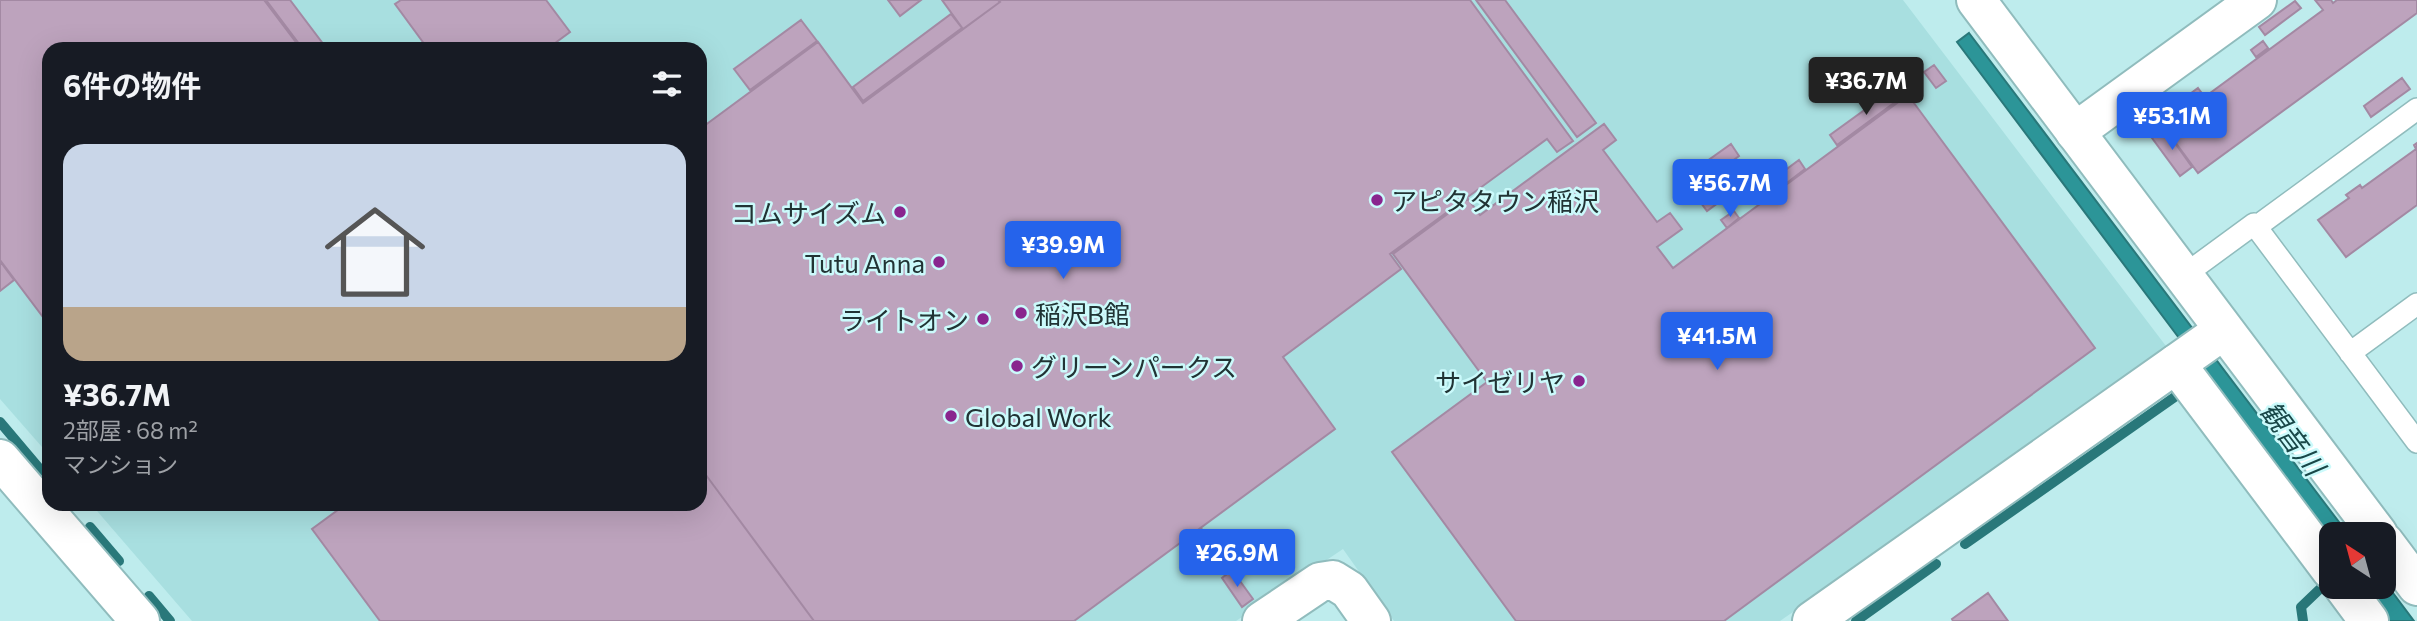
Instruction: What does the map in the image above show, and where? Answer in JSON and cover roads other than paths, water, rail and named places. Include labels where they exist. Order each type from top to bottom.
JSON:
[{"type":"street","points":[[1976,0],[2183,276],[2199,348],[2319,550]]},
{"type":"street","points":[[2076,132],[2257,0]]},
{"type":"street","points":[[2199,348],[2366,522]]},
{"type":"street","points":[[1812,621],[2199,348]]},
{"type":"street","points":[[0,460],[42,508]]},
{"type":"street","points":[[44,511],[140,621]]},
{"type":"street","points":[[2396,558],[2417,586]]},
{"type":"street","points":[[1262,621],[1320,582],[1333,580],[1349,590],[1371,621]]},
{"type":"street","points":[[2353,599],[2369,621]]},
{"type":"lane","points":[[2256,227],[2417,109]]},
{"type":"lane","points":[[2183,276],[2254,224],[2417,442]]},
{"type":"lane","points":[[2350,353],[2417,304]]},
{"type":"waterway","points":[[1965,544],[2179,394]]},
{"type":"waterway","points":[[0,422],[42,472]]},
{"type":"waterway","points":[[90,527],[119,561]]},
{"type":"waterway","points":[[1856,621],[1936,564]]},
{"type":"waterway","points":[[2303,621],[2301,607],[2319,590]]},
{"type":"waterway","points":[[149,596],[170,621]]},
{"type":"place","name":"アピタタウン稲沢","points":[[1377,200]]},
{"type":"place","name":"コムサイズム","points":[[900,212]]},
{"type":"place","name":"Tutu Anna","points":[[939,262]]},
{"type":"place","name":"稲沢B館","points":[[1021,313]]},
{"type":"place","name":"ライトオン","points":[[983,319]]},
{"type":"place","name":"グリーンパークス","points":[[1017,366]]},
{"type":"place","name":"サイゼリヤ","points":[[1579,381]]},
{"type":"place","name":"Global Work","points":[[951,416]]},
{"type":"water label","name":"観音川","points":[[2293,438]]}]
